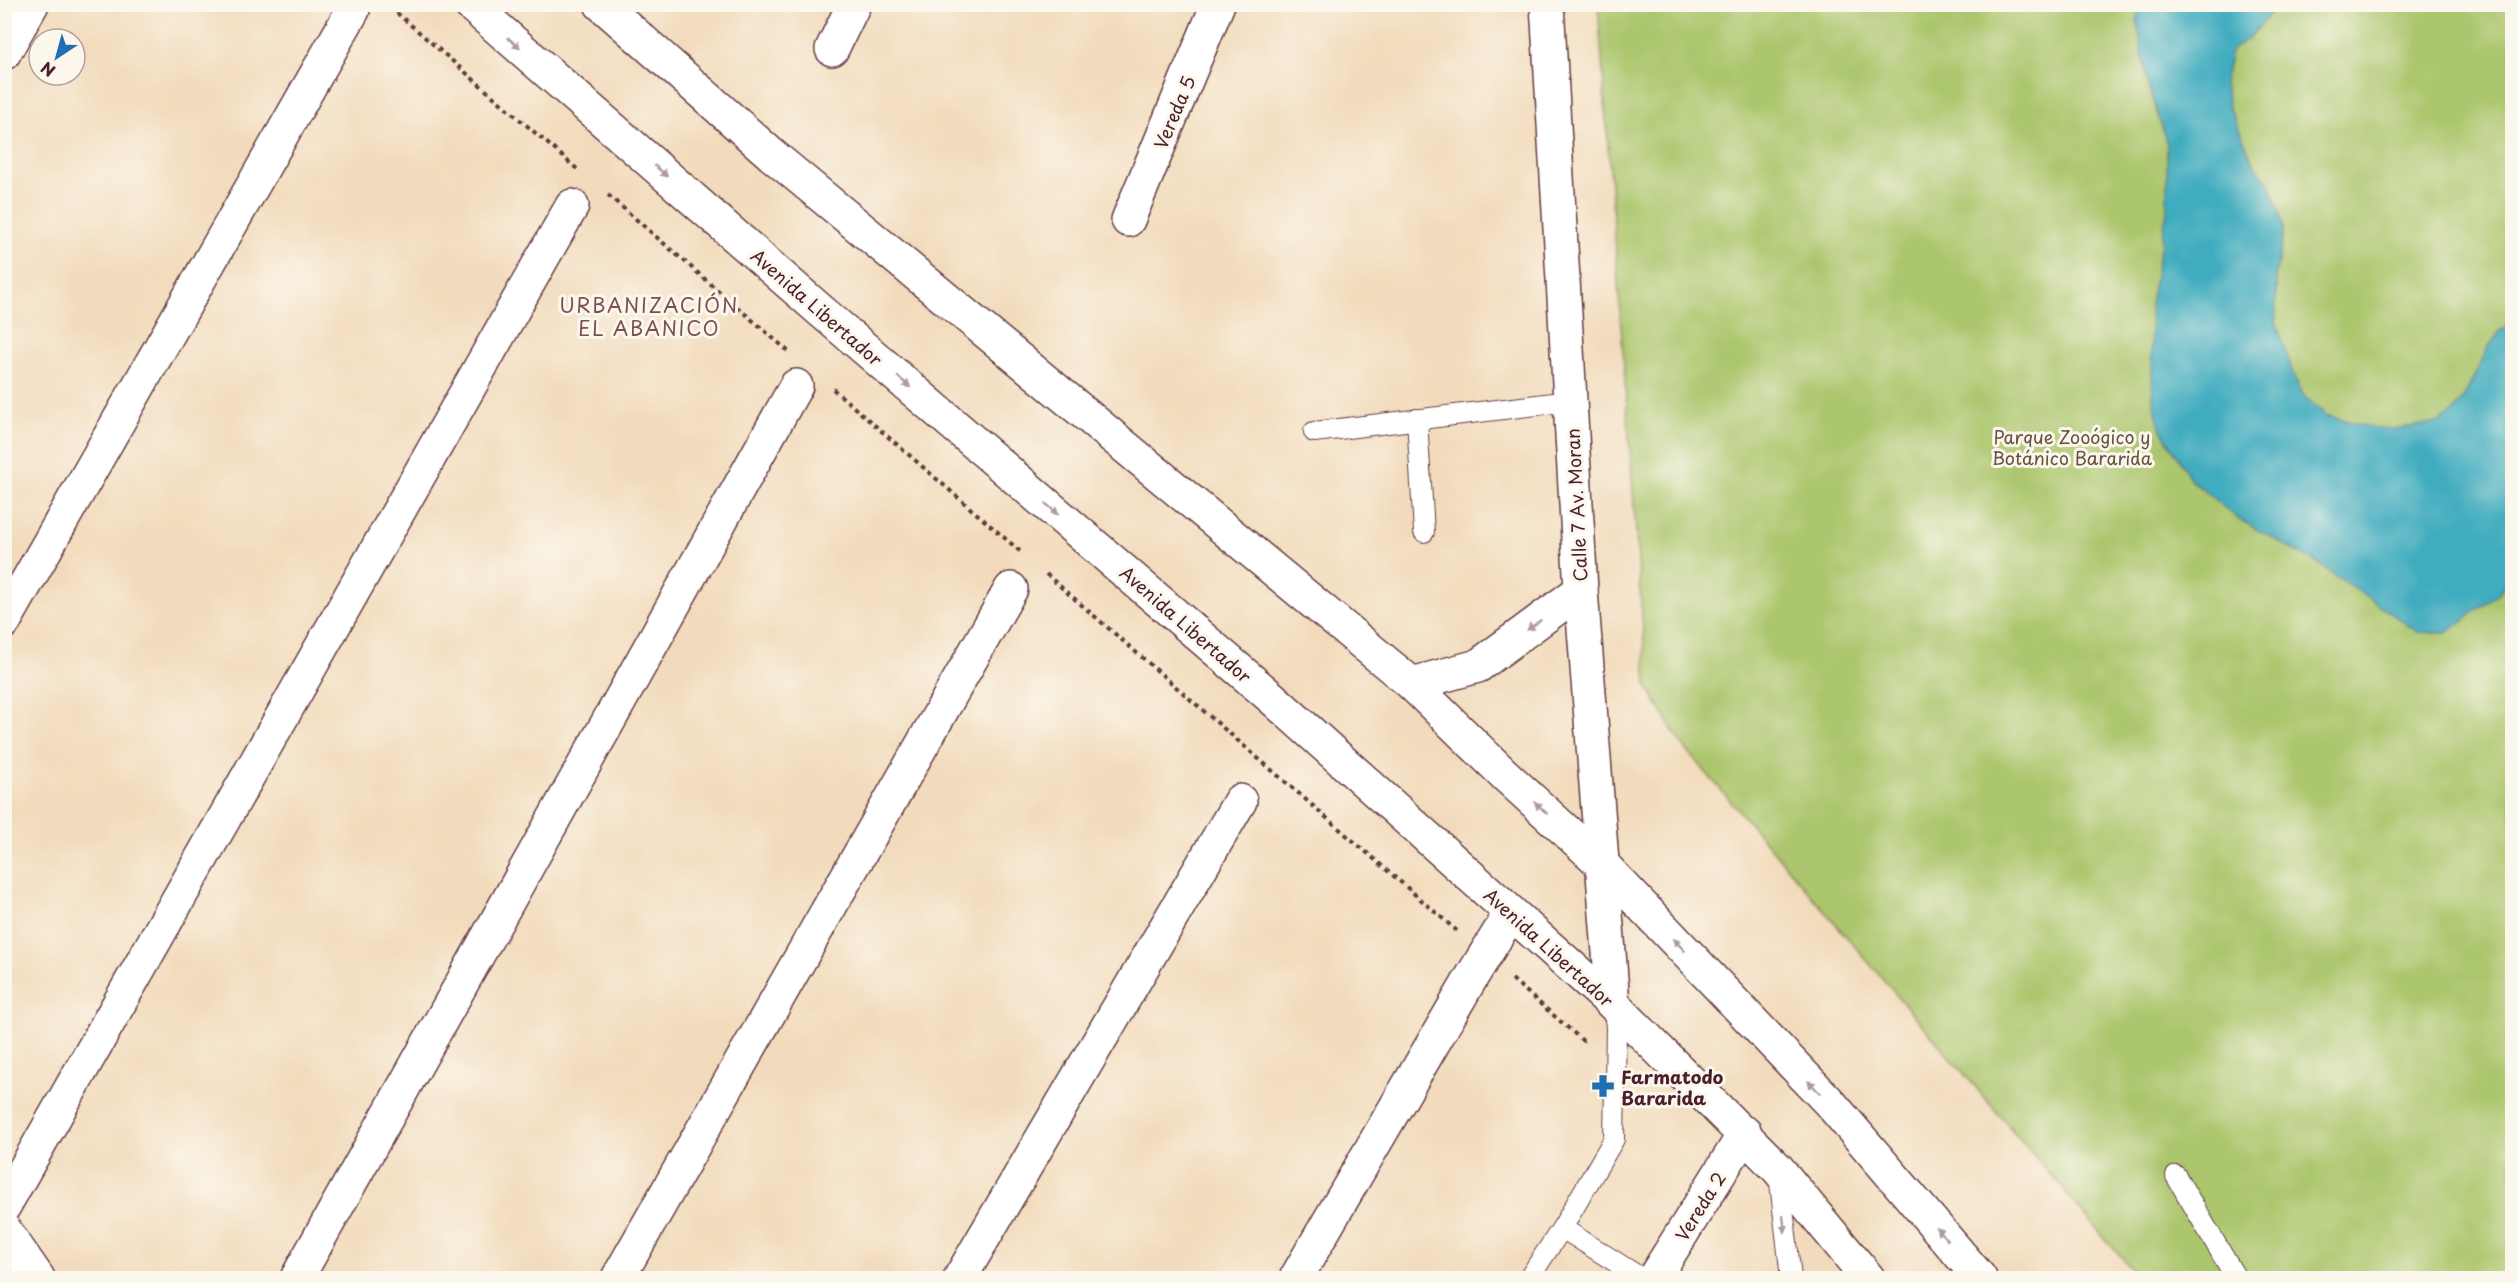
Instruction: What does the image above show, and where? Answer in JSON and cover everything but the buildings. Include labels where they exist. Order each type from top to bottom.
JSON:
[{"type":"street","points":[[4,53],[32,4]]},
{"type":"street","name":"Avenida Libertador","points":[[470,4],[821,312],[1272,698],[1613,1004],[1778,1168],[1868,1278]]},
{"type":"street","points":[[601,4],[772,155],[1412,684],[1505,775],[1602,864],[1831,1104],[1980,1278]]},
{"type":"street","points":[[832,49],[854,4]]},
{"type":"street","name":"Vereda 5","points":[[1128,220],[1218,4]]},
{"type":"street","name":"Calle 7 Av. Moran","points":[[1547,4],[1581,590],[1613,1004]]},
{"type":"street","points":[[4,622],[352,10]]},
{"type":"street","points":[[4,1206],[572,206]]},
{"type":"street","points":[[297,1278],[795,371]]},
{"type":"street","points":[[618,1278],[1011,589]]},
{"type":"street","points":[[1412,684],[1478,666],[1581,590]]},
{"type":"street","points":[[960,1278],[1240,801]]},
{"type":"street","points":[[1296,1278],[1511,913]]},
{"type":"street","name":"Vereda 2","points":[[1654,1278],[1745,1133]]},
{"type":"street","points":[[4,1229],[38,1278]]},
{"type":"lane","points":[[1314,432],[1570,401]]},
{"type":"lane","points":[[1417,419],[1424,532]]},
{"type":"lane","points":[[1530,1278],[1614,1139],[1616,1027],[1613,1004]]},
{"type":"lane","points":[[1778,1168],[1791,1278]]},
{"type":"lane","points":[[2176,1176],[2236,1278]]},
{"type":"lane","points":[[1562,1228],[1641,1278]]},
{"type":"path","points":[[387,4],[582,172]]},
{"type":"path","points":[[599,188],[795,371]]},
{"type":"path","points":[[831,387],[1028,559]]},
{"type":"path","points":[[1037,566],[1583,1041],[1613,1004]]},
{"type":"green space","name":"Parque Zooógico y Botánico Bararida","points":[[1598,5],[2512,5],[2512,1278],[2139,1278],[1679,741],[1647,686]]},
{"type":"water","points":[[2139,5],[2278,5],[2251,36],[2231,51],[2224,83],[2229,106],[2255,166],[2270,183],[2284,228],[2276,273],[2276,322],[2294,377],[2304,396],[2326,415],[2368,427],[2394,429],[2437,423],[2452,413],[2463,399],[2489,346],[2501,330],[2512,324],[2512,576],[2498,594],[2447,633],[2418,632],[2317,563],[2238,519],[2191,480],[2160,428],[2153,399],[2150,303],[2167,211],[2167,144],[2147,82],[2137,21]]},
{"type":"place","name":"Farmatodo Bararida","points":[[1603,1086]]},
{"type":"district","name":"URBANIZACIÓN EL ABANICO","points":[[649,316]]}]
